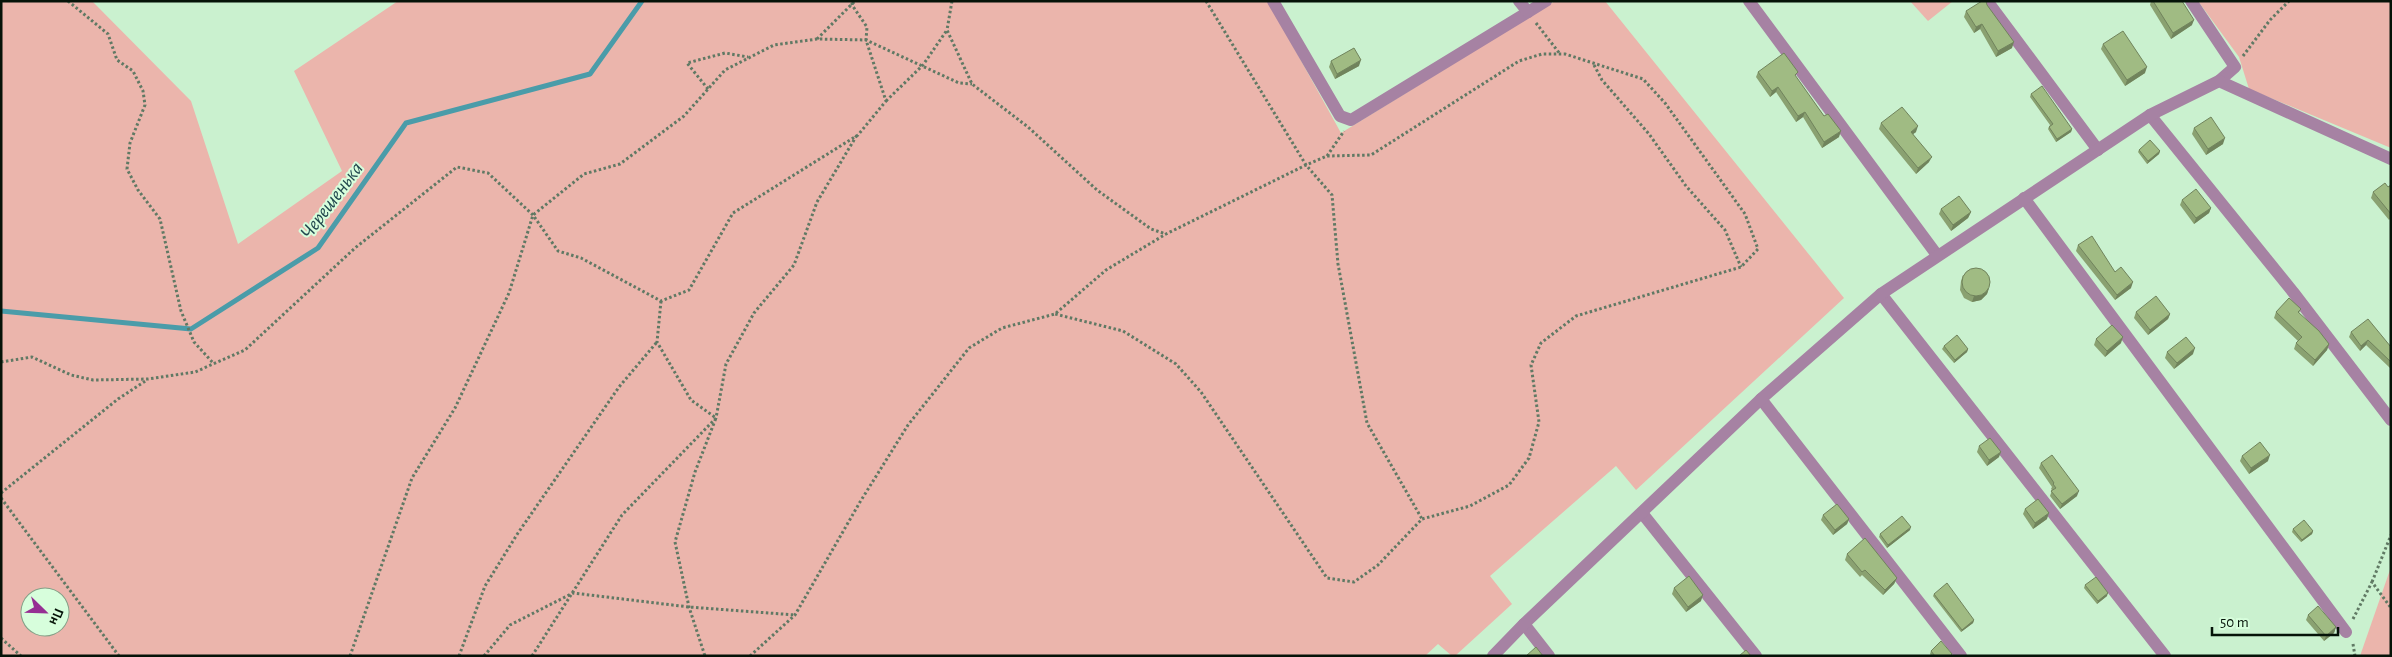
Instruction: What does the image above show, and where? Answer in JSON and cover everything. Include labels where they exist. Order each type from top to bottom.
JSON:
[{"type":"street","points":[[1273,1],[1340,116],[1351,120],[1546,1]]},
{"type":"street","points":[[1519,1],[1528,12]]},
{"type":"street","points":[[1749,1],[1937,255]]},
{"type":"street","points":[[1493,656],[1524,624],[1761,399],[1881,294],[2150,115],[2219,81],[2235,67],[2191,1]]},
{"type":"street","points":[[1991,6],[2098,150]]},
{"type":"street","points":[[2219,81],[2391,159]]},
{"type":"street","points":[[2150,115],[2293,292],[2391,420]]},
{"type":"street","points":[[2024,198],[2346,632]]},
{"type":"street","points":[[1881,294],[2165,656]]},
{"type":"street","points":[[1761,399],[1961,656]]},
{"type":"street","points":[[1642,512],[1756,656]]},
{"type":"street","points":[[1524,624],[1549,656]]},
{"type":"path","points":[[68,1],[108,34],[117,60],[133,71],[143,91],[145,105],[130,143],[127,168],[138,190],[160,219],[183,317],[192,340],[214,364]]},
{"type":"path","points":[[705,656],[689,607],[675,542],[695,472],[716,418],[726,364],[754,313],[794,265],[817,202],[858,135],[886,101],[923,65],[947,30],[952,1]]},
{"type":"path","points":[[1206,1],[1306,165],[1332,195],[1338,264],[1367,423],[1422,519]]},
{"type":"path","points":[[2235,67],[2270,20],[2289,1]]},
{"type":"path","points":[[817,39],[853,3],[867,27],[866,40],[886,101]]},
{"type":"path","points":[[1528,12],[1560,54]]},
{"type":"path","points":[[947,30],[972,84],[1028,127],[1097,190],[1151,229],[1166,234]]},
{"type":"path","points":[[350,656],[412,478],[455,408],[509,293],[533,215],[584,174],[620,164],[684,116],[725,70],[774,45],[817,39],[866,40],[959,83],[972,84]]},
{"type":"path","points":[[708,89],[687,63],[726,54],[749,57]]},
{"type":"path","points":[[750,656],[795,615],[860,502],[908,425],[969,348],[1002,328],[1055,314],[1106,270],[1166,234],[1306,165],[1327,156],[1371,155],[1519,62],[1542,54],[1560,54],[1643,79],[1670,110],[1745,214],[1758,249],[1741,267],[1576,316],[1541,343],[1530,365],[1539,422],[1529,458],[1510,484],[1470,506],[1422,519],[1378,565],[1354,582],[1327,578],[1200,392],[1176,364],[1123,331],[1055,314]]},
{"type":"path","points":[[1594,65],[1602,80],[1649,134],[1686,186],[1725,230],[1741,267]]},
{"type":"path","points":[[1327,156],[1351,120]]},
{"type":"path","points":[[1,362],[32,357],[78,377],[93,380],[148,379],[195,372],[214,364],[246,350],[355,248],[457,167],[488,173],[533,215],[558,251],[581,258],[661,301],[689,290],[733,213],[858,135]]},
{"type":"path","points":[[459,656],[485,586],[619,387],[657,342],[661,301]]},
{"type":"path","points":[[657,342],[691,400],[716,418]]},
{"type":"path","points":[[1,493],[118,399],[148,379]]},
{"type":"path","points":[[532,656],[622,515],[716,418]]},
{"type":"path","points":[[1,498],[119,656]]},
{"type":"path","points":[[2346,632],[2372,582],[2391,536]]},
{"type":"path","points":[[2372,582],[2391,608]]},
{"type":"path","points":[[484,656],[510,625],[573,593],[689,607],[795,615]]},
{"type":"path","points":[[1,638],[21,656]]},
{"type":"shaded area","points":[[1,1],[92,1],[191,101],[238,244],[342,171],[294,71],[398,1],[1268,1],[1341,133],[1555,1],[1605,1],[1844,298],[1636,490],[1616,466],[1490,576],[1512,604],[1455,656],[1452,656],[1438,644],[1425,656],[1,656]]},
{"type":"shaded area","points":[[1910,1],[1953,1],[1928,21]]},
{"type":"shaded area","points":[[2198,1],[2391,1],[2391,148],[2249,89],[2239,57]]},
{"type":"shaded area","points":[[2391,567],[2391,656],[2360,656]]},
{"type":"building","points":[[1982,1],[1986,1],[2014,42],[1998,51],[1982,24],[1976,27],[1966,11]]},
{"type":"building","points":[[2153,1],[2182,1],[2194,20],[2173,33]]},
{"type":"building","points":[[2123,31],[2147,67],[2127,80],[2103,44]]},
{"type":"building","points":[[1354,48],[1361,60],[1337,74],[1331,61]]},
{"type":"building","points":[[1784,53],[1798,72],[1795,75],[1824,116],[1828,114],[1841,131],[1824,142],[1805,112],[1798,116],[1778,87],[1772,91],[1758,72]]},
{"type":"building","points":[[2042,86],[2072,129],[2057,139],[2049,127],[2053,124],[2031,94]]},
{"type":"building","points":[[1902,107],[1918,126],[1911,132],[1932,157],[1918,168],[1881,123]]},
{"type":"building","points":[[2211,117],[2225,138],[2208,149],[2194,128]]},
{"type":"building","points":[[2150,140],[2160,151],[2148,161],[2139,150]]},
{"type":"building","points":[[2385,183],[2388,187],[2391,185],[2391,214],[2373,192]]},
{"type":"building","points":[[2196,189],[2211,208],[2196,218],[2182,200]]},
{"type":"building","points":[[1959,196],[1971,212],[1953,225],[1941,209]]},
{"type":"building","points":[[2092,236],[2115,272],[2121,267],[2133,282],[2117,295],[2078,245]]},
{"type":"building","points":[[1976,268],[1986,272],[1990,282],[1986,292],[1976,296],[1966,292],[1962,282],[1966,272]]},
{"type":"building","points":[[2156,296],[2170,314],[2150,330],[2136,312]]},
{"type":"building","points":[[2289,298],[2301,309],[2298,312],[2319,331],[2329,344],[2315,360],[2296,343],[2302,337],[2276,312]]},
{"type":"building","points":[[2368,319],[2391,347],[2391,362],[2368,340],[2361,346],[2351,332]]},
{"type":"building","points":[[2112,325],[2123,337],[2107,351],[2096,339]]},
{"type":"building","points":[[1957,335],[1968,349],[1955,360],[1944,346]]},
{"type":"building","points":[[2186,337],[2195,348],[2177,363],[2167,352]]},
{"type":"building","points":[[1990,438],[2001,452],[1989,460],[1979,446]]},
{"type":"building","points":[[2260,442],[2270,455],[2251,468],[2242,456]]},
{"type":"building","points":[[2052,455],[2079,491],[2062,504],[2051,491],[2056,488],[2041,463]]},
{"type":"building","points":[[2038,499],[2049,513],[2035,523],[2025,509]]},
{"type":"building","points":[[1837,504],[1849,519],[1835,530],[1823,515]]},
{"type":"building","points":[[1902,516],[1911,527],[1888,545],[1880,534]]},
{"type":"building","points":[[2304,520],[2313,531],[2302,540],[2293,529]]},
{"type":"building","points":[[1865,538],[1897,578],[1885,590],[1865,570],[1862,572],[1847,554]]},
{"type":"building","points":[[1689,576],[1703,595],[1688,607],[1674,588]]},
{"type":"building","points":[[2096,577],[2108,593],[2098,601],[2085,585]]},
{"type":"building","points":[[1947,583],[1974,620],[1962,630],[1934,594]]},
{"type":"building","points":[[2318,606],[2336,627],[2326,636],[2308,615]]},
{"type":"building","points":[[1941,641],[1952,654],[1950,656],[1935,656],[1931,651]]},
{"type":"building","points":[[1536,647],[1543,656],[1526,656]]},
{"type":"building","points":[[1746,650],[1751,656],[1739,656]]},
{"type":"waterway","name":"Черешенька","points":[[1,311],[191,329],[318,248],[406,123],[590,74],[642,1]]}]
